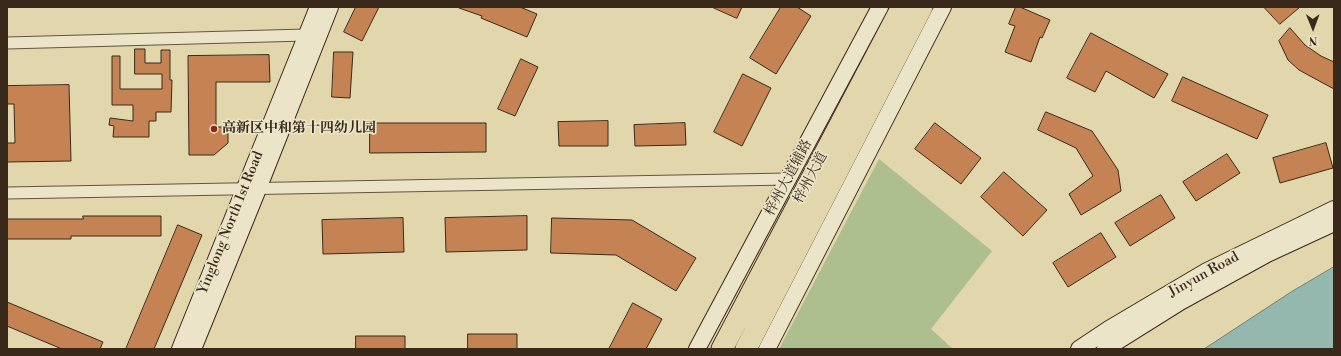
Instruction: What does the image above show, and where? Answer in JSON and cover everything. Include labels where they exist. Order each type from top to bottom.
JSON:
[{"type":"highway","name":"梓州大道","points":[[723,347],[902,7]]},
{"type":"highway","name":"梓州大道","points":[[746,349],[922,7]]},
{"type":"street","name":"Yinglong North 1st Road","points":[[193,349],[306,35],[318,7]]},
{"type":"street","name":"Yinglong North 1st Road","points":[[180,349],[252,188],[330,7]]},
{"type":"street","name":"梓州大道辅路","points":[[697,349],[880,7]]},
{"type":"street","points":[[767,349],[943,7]]},
{"type":"street","points":[[7,43],[306,35]]},
{"type":"street","points":[[7,193],[788,179]]},
{"type":"street","name":"Jinyun Road","points":[[1079,349],[1109,329],[1207,271],[1334,209]]},
{"type":"street","points":[[759,349],[815,216]]},
{"type":"street","name":"Jinyun Road","points":[[1105,349],[1180,302],[1267,254],[1334,223]]},
{"type":"green space","points":[[879,159],[992,251],[931,329],[953,349],[779,349]]},
{"type":"water","points":[[1334,267],[1334,349],[1204,349],[1291,292]]},
{"type":"building","points":[[356,7],[379,7],[362,41],[344,32]]},
{"type":"building","points":[[459,7],[520,7],[537,14],[527,37]]},
{"type":"building","points":[[712,7],[742,7],[737,18]]},
{"type":"building","points":[[781,7],[797,7],[811,16],[776,74],[750,58]]},
{"type":"building","points":[[1016,7],[1020,7],[1050,20],[1042,38],[1040,37],[1031,62],[1005,52],[1015,26],[1009,24]]},
{"type":"building","points":[[1264,7],[1300,7],[1280,24]]},
{"type":"building","points":[[1290,28],[1305,45],[1321,56],[1334,62],[1334,89],[1299,70],[1288,60],[1279,41]]},
{"type":"building","points":[[1091,33],[1168,74],[1154,98],[1106,71],[1095,92],[1067,78]]},
{"type":"building","points":[[135,49],[145,49],[145,63],[161,63],[161,50],[170,50],[170,80],[172,80],[171,112],[156,112],[156,121],[149,121],[149,137],[113,137],[114,126],[109,125],[110,118],[133,121],[133,105],[112,105],[112,56],[120,56],[120,89],[162,89],[162,74],[135,74]]},
{"type":"building","points":[[334,52],[353,52],[350,98],[332,97]]},
{"type":"building","points":[[269,55],[270,82],[216,82],[216,127],[228,127],[228,143],[214,155],[189,155],[188,56]]},
{"type":"building","points":[[521,59],[538,67],[515,116],[498,109]]},
{"type":"building","points":[[743,74],[771,88],[742,146],[714,132]]},
{"type":"building","points":[[1183,77],[1268,115],[1257,139],[1172,101]]},
{"type":"building","points":[[69,85],[71,161],[7,162],[7,143],[15,143],[14,104],[7,104],[7,86]]},
{"type":"building","points":[[1046,112],[1092,131],[1118,170],[1121,191],[1081,215],[1069,194],[1093,176],[1076,148],[1038,130]]},
{"type":"building","points":[[608,121],[608,146],[559,146],[558,122]]},
{"type":"building","points":[[370,123],[486,123],[486,152],[370,153]]},
{"type":"building","points":[[685,123],[686,145],[635,146],[634,125]]},
{"type":"building","points":[[935,123],[981,158],[961,184],[915,149]]},
{"type":"building","points":[[1326,143],[1333,168],[1280,183],[1273,158]]},
{"type":"building","points":[[1227,154],[1240,173],[1196,201],[1183,182]]},
{"type":"building","points":[[1004,172],[1047,210],[1023,236],[981,197]]},
{"type":"building","points":[[1161,195],[1175,218],[1130,246],[1115,223]]},
{"type":"building","points":[[83,216],[161,216],[161,236],[71,236],[71,239],[7,239],[7,219],[83,219]]},
{"type":"building","points":[[527,216],[527,250],[446,252],[445,218]]},
{"type":"building","points":[[403,218],[404,252],[323,254],[322,220]]},
{"type":"building","points":[[552,218],[632,220],[696,258],[676,291],[616,255],[551,253]]},
{"type":"building","points":[[178,225],[202,235],[154,349],[126,349]]},
{"type":"building","points":[[1101,233],[1116,257],[1068,287],[1053,263]]},
{"type":"building","points":[[7,302],[103,342],[100,349],[62,349],[7,326]]},
{"type":"building","points":[[633,303],[662,319],[646,349],[609,349]]},
{"type":"building","points":[[468,334],[517,334],[517,349],[468,349]]},
{"type":"building","points":[[356,336],[405,336],[405,349],[356,349]]},
{"type":"place","name":"高新区中和第十四幼儿园","points":[[214,129]]}]
